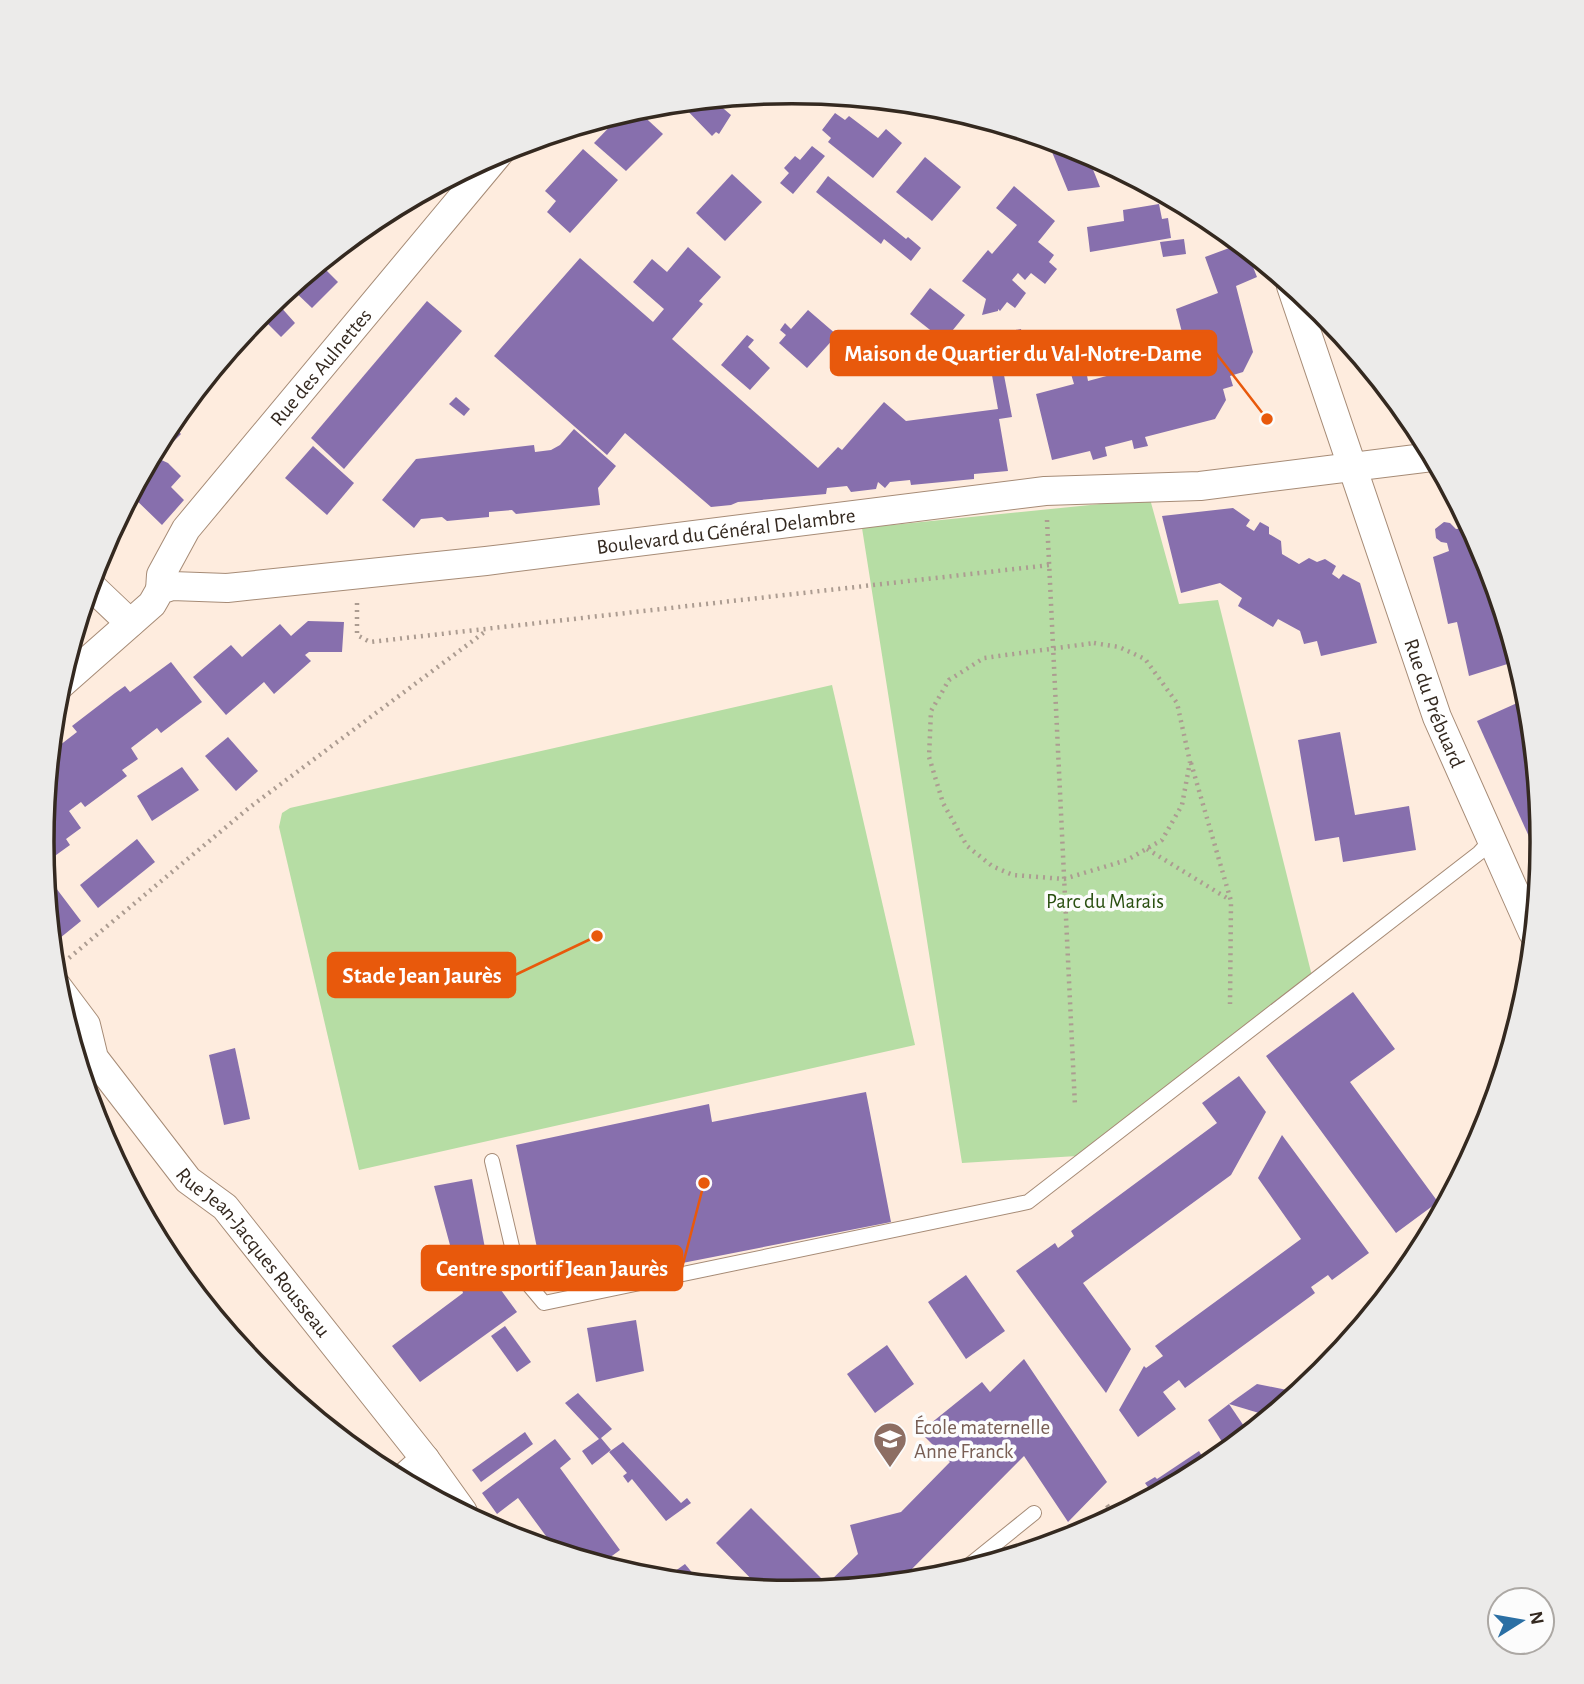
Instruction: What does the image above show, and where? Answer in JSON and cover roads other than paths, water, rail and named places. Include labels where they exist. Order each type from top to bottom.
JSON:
[{"type":"street","name":"Rue des Aulnettes","points":[[160,590],[161,575],[186,529],[483,172]]},
{"type":"street","name":"Rue du Prébuard","points":[[1296,303],[1437,717],[1525,916]]},
{"type":"street","name":"Boulevard du Général Delambre","points":[[160,590],[172,586],[226,588],[486,561],[1045,491],[1200,486],[1422,458]]},
{"type":"street","points":[[74,673],[152,604],[160,590]]},
{"type":"street","points":[[98,592],[130,623]]},
{"type":"street","name":"Rue Jean-Jacques Rousseau","points":[[69,992],[86,1025],[82,1043]]},
{"type":"street","name":"Rue Jean-Jacques Rousseau","points":[[83,1045],[188,1180],[225,1206],[452,1496]]},
{"type":"street","points":[[409,1472],[425,1459]]},
{"type":"lane","points":[[492,1161],[518,1272],[544,1303],[1028,1202],[1479,853],[1491,839]]},
{"type":"lane","points":[[980,1556],[1034,1513]]},
{"type":"place","name":"Maison de Quartier du Val-Notre-Dame","points":[[1267,419]]},
{"type":"place","name":"Stade Jean Jaurès","points":[[597,936]]},
{"type":"place","name":"Centre sportif Jean Jaurès","points":[[704,1183]]},
{"type":"place","name":"École maternelle Anne Franck","points":[[890,1469]]},
{"type":"park label","name":"Parc du Marais","points":[[1105,901]]}]
